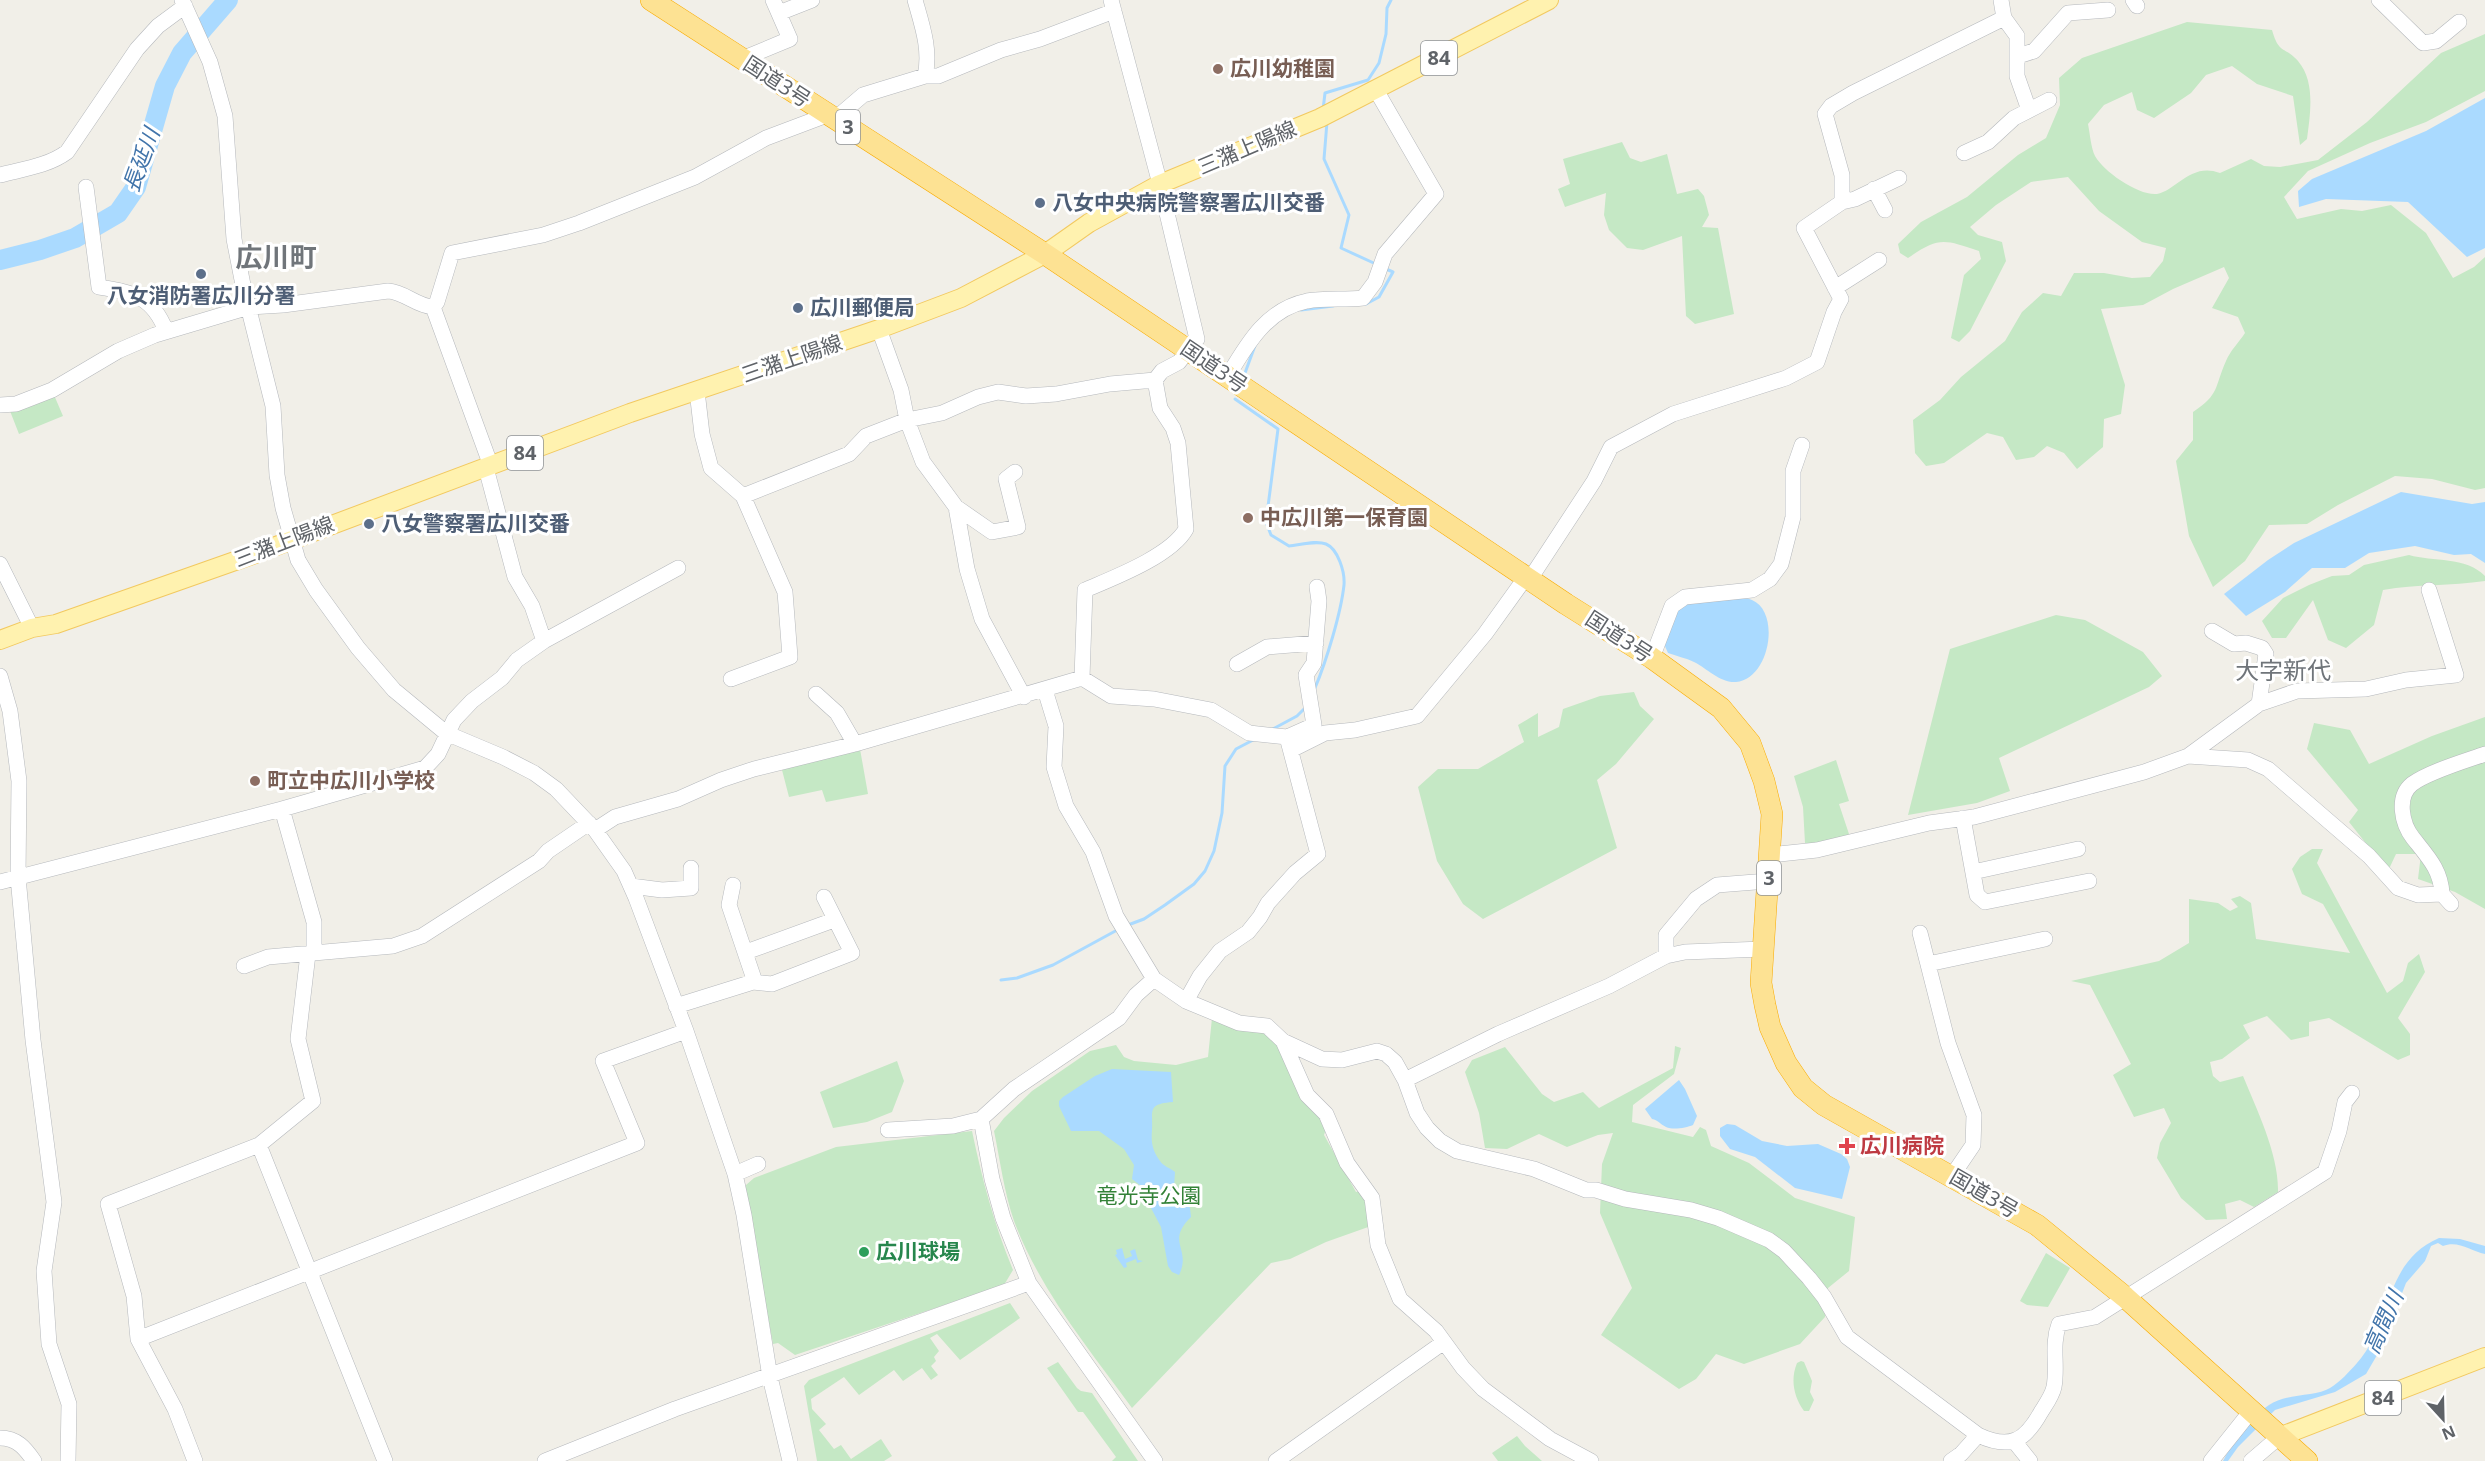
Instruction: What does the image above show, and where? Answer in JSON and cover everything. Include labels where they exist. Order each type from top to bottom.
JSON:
[{"type":"highway","name":"国道3号","points":[[651,0],[1044,254],[1528,578],[1652,658],[1721,708],[1750,743],[1764,781],[1772,814],[1761,983],[1770,1027],[1786,1064],[1803,1088],[1824,1105],[2037,1225],[2125,1297],[2307,1461]]},
{"type":"main road","name":"三潴上陽線","points":[[0,640],[32,628],[56,624],[252,555],[292,538],[630,413],[879,329],[961,298],[1044,254],[1089,223],[1160,184],[1324,116],[1541,2]]},
{"type":"main road","name":"84","points":[[2263,1422],[2485,1357]]},
{"type":"street","points":[[742,59],[790,39],[776,7],[812,0]]},
{"type":"street","points":[[915,0],[926,39],[928,64],[925,76]]},
{"type":"street","points":[[2001,0],[2004,18],[2017,36],[2017,76],[2029,110]]},
{"type":"street","points":[[2379,0],[2423,43],[2436,41],[2458,22]]},
{"type":"street","points":[[0,175],[57,159],[67,152],[137,49],[183,3],[210,62],[225,116],[234,238],[273,406],[277,475],[298,560],[316,590],[358,648],[394,690],[447,733],[534,773],[555,789],[592,826],[612,851],[631,886],[686,1031],[735,1174],[744,1215],[770,1377],[790,1461]]},
{"type":"street","points":[[544,641],[532,606],[515,578],[489,467],[433,307],[452,253],[543,235],[579,223],[695,177],[766,138],[831,117],[863,95],[925,76],[938,76],[1001,50],[1040,39],[1112,6],[1160,184],[1197,339],[1190,351],[1179,362],[1162,371],[1155,380],[1110,384],[1056,394],[1026,396],[998,392],[978,397],[942,413],[907,420],[866,436],[849,454],[743,496]]},
{"type":"street","points":[[2018,56],[2034,51],[2068,13],[2108,10]]},
{"type":"street","points":[[1842,202],[1842,175],[1825,114],[1831,106],[1952,42],[2004,18]]},
{"type":"street","points":[[1228,376],[1246,345],[1280,311],[1307,301],[1363,298],[1385,254],[1436,194],[1376,90]]},
{"type":"street","points":[[1964,153],[1988,142],[2014,118],[2049,100]]},
{"type":"street","points":[[244,966],[268,957],[393,946],[422,936],[539,861],[548,851],[592,826],[615,817],[678,799],[720,780],[1024,697],[1082,678],[1111,696],[1155,699],[1211,710],[1249,733],[1289,743],[1325,733],[1355,730],[1417,716],[1528,578],[1594,481],[1611,447],[1673,414],[1786,378],[1817,362],[1834,312],[1841,299],[1804,228],[1842,202],[1855,199],[1899,178]]},
{"type":"street","points":[[86,187],[99,287],[136,295],[151,305],[161,318],[166,331]]},
{"type":"street","points":[[1874,189],[1885,210]]},
{"type":"street","points":[[1835,288],[1880,260]]},
{"type":"street","points":[[0,405],[16,404],[52,390],[118,351],[166,331],[249,307],[283,305],[388,291],[400,292],[423,307],[433,307]]},
{"type":"street","points":[[879,329],[901,390],[907,420],[923,462],[956,507],[992,532],[1018,527],[1006,478],[1016,472]]},
{"type":"street","points":[[1082,678],[1085,590],[1121,575],[1152,558],[1182,537],[1186,529],[1178,443],[1173,428],[1161,408],[1155,380]]},
{"type":"street","points":[[697,391],[702,434],[711,468],[743,496],[785,592],[790,657],[731,679]]},
{"type":"street","points":[[1652,658],[1672,606],[1685,597],[1752,590],[1770,579],[1781,564],[1793,517],[1793,471],[1802,445]]},
{"type":"street","points":[[956,507],[967,569],[982,619],[1024,697]]},
{"type":"street","points":[[0,564],[32,628]]},
{"type":"street","points":[[0,882],[282,809],[425,768],[438,754],[453,720],[472,701],[502,678],[517,660],[544,641],[678,568]]},
{"type":"street","points":[[1289,743],[1314,725],[1306,675],[1314,663],[1320,601],[1317,587]]},
{"type":"street","points":[[1770,855],[1817,850],[1929,823],[1963,818],[2144,772],[2188,756],[2259,704],[2297,691],[2366,689],[2406,680],[2456,675],[2429,590]]},
{"type":"street","points":[[2212,630],[2234,645],[2246,643],[2262,648],[2266,654],[2259,704]]},
{"type":"street","points":[[1237,664],[1268,647],[1316,643]]},
{"type":"street","points":[[0,676],[10,711],[19,781],[18,877],[33,1040],[54,1202],[44,1271],[49,1344],[69,1404],[68,1461]]},
{"type":"street","points":[[1045,690],[1056,726],[1054,767],[1066,806],[1093,852],[1116,916],[1154,979],[1186,1000],[1239,1023],[1267,1026],[1283,1041],[1322,1059],[1342,1060],[1377,1051],[1395,1062],[1405,1080],[1417,1113],[1427,1128],[1440,1141],[1457,1151],[1534,1169],[1586,1190],[1596,1190],[1625,1199],[1682,1208],[1718,1218],[1769,1240],[1784,1251],[1809,1278],[1824,1297],[1847,1336],[1978,1436],[1994,1443],[2014,1442],[2032,1428],[2053,1391],[2056,1371],[2054,1346],[2059,1324],[2095,1317],[2325,1172],[2339,1131],[2345,1102],[2352,1093]]},
{"type":"street","points":[[816,694],[837,713],[855,744]]},
{"type":"street","points":[[1186,1000],[1200,975],[1220,951],[1248,932],[1268,903],[1295,873],[1318,854],[1289,743]]},
{"type":"street","points":[[2188,756],[2248,760],[2268,769],[2369,856],[2398,888],[2418,895],[2446,899],[2437,869],[2410,834],[2403,816],[2402,800],[2412,784],[2441,770],[2485,754]]},
{"type":"street","points":[[195,1461],[175,1409],[138,1339],[134,1296],[108,1204],[259,1145],[313,1101],[298,1039],[314,922],[282,809]]},
{"type":"street","points":[[1963,818],[1977,895],[1985,902],[2089,880]]},
{"type":"street","points":[[1972,872],[2078,849]]},
{"type":"street","points":[[631,886],[662,890],[691,888],[691,868]]},
{"type":"street","points":[[1666,956],[1666,935],[1696,898],[1717,885],[1768,881]]},
{"type":"street","points":[[733,885],[729,905],[754,982]]},
{"type":"street","points":[[676,1006],[754,982],[772,984],[852,952],[824,897]]},
{"type":"street","points":[[746,952],[834,920]]},
{"type":"street","points":[[1920,933],[1948,1043],[1974,1115],[1973,1145],[1952,1176]]},
{"type":"street","points":[[1928,964],[2045,939]]},
{"type":"street","points":[[1405,1080],[1498,1034],[1609,986],[1666,956],[1685,952],[1763,949]]},
{"type":"street","points":[[888,1130],[953,1126],[981,1119],[1014,1089],[1119,1018],[1136,995],[1154,979]]},
{"type":"street","points":[[138,1339],[637,1143],[603,1061],[686,1031]]},
{"type":"street","points":[[1283,1041],[1306,1095],[1326,1114],[1347,1163],[1372,1198],[1378,1245],[1400,1299],[1436,1331],[1463,1368],[1483,1389],[1550,1438],[1591,1461]]},
{"type":"street","points":[[981,1119],[992,1179],[1003,1218],[1029,1283],[1155,1461]]},
{"type":"street","points":[[259,1145],[385,1461]]},
{"type":"street","points":[[735,1174],[758,1164]]},
{"type":"street","points":[[545,1461],[675,1409],[1029,1283]]},
{"type":"street","points":[[1276,1461],[1444,1342]]},
{"type":"street","points":[[2211,1461],[2263,1422]]},
{"type":"street","points":[[2251,1461],[2263,1422]]},
{"type":"street","points":[[1951,1461],[1978,1436]]},
{"type":"street","points":[[0,1438],[6,1438],[24,1446],[34,1461]]},
{"type":"street","points":[[2014,1442],[2030,1461]]},
{"type":"green space","points":[[2187,22],[2272,30],[2280,47],[2293,56],[2304,69],[2310,89],[2307,139],[2300,145],[2293,96],[2257,84],[2232,66],[2206,75],[2191,93],[2154,118],[2137,110],[2132,92],[2104,105],[2088,124],[2092,149],[2095,156],[2114,176],[2150,194],[2164,191],[2201,171],[2220,173],[2251,159],[2264,166],[2280,167],[2318,160],[2367,122],[2441,53],[2485,34],[2485,91],[2426,122],[2370,143],[2308,171],[2284,197],[2297,219],[2341,209],[2362,211],[2391,205],[2426,233],[2453,278],[2474,267],[2485,257],[2485,488],[2475,490],[2432,479],[2395,476],[2338,505],[2307,524],[2269,525],[2245,561],[2213,587],[2189,536],[2176,461],[2193,440],[2193,412],[2212,395],[2228,357],[2245,333],[2238,317],[2212,308],[2229,278],[2224,267],[2143,305],[2101,309],[2125,385],[2121,414],[2104,419],[2103,447],[2077,469],[2064,453],[2047,446],[2034,457],[2016,460],[2003,437],[1987,433],[1944,463],[1926,466],[1915,453],[1913,420],[1940,400],[1961,377],[2005,341],[2022,312],[2043,293],[2061,296],[2074,273],[2104,273],[2132,278],[2150,277],[2163,261],[2166,248],[2142,242],[2099,211],[2068,177],[2031,182],[1996,205],[1970,227],[1978,235],[2002,242],[2006,261],[1970,331],[1959,342],[1951,338],[1964,275],[1981,259],[1979,251],[1942,242],[1927,246],[1908,258],[1900,253],[1898,244],[1921,222],[1967,197],[2018,155],[2046,138],[2060,105],[2059,78],[2082,58]]},
{"type":"green space","points":[[1622,142],[1630,158],[1641,162],[1667,154],[1677,194],[1698,189],[1704,196],[1709,215],[1702,227],[1718,228],[1734,314],[1695,324],[1686,316],[1682,236],[1643,250],[1627,248],[1609,230],[1604,215],[1606,193],[1565,207],[1558,189],[1570,184],[1563,159]]},
{"type":"green space","points":[[54,395],[63,416],[19,434],[10,411]]},
{"type":"green space","points":[[2409,555],[2468,565],[2485,576],[2485,581],[2383,590],[2374,625],[2346,648],[2328,640],[2313,600],[2286,638],[2272,638],[2262,621],[2283,598],[2309,585],[2332,576],[2349,575],[2364,565]]},
{"type":"green space","points":[[2056,615],[2085,620],[2143,652],[2162,676],[2149,687],[1999,758],[2010,791],[1977,803],[1908,815],[1950,649]]},
{"type":"green space","points":[[1634,692],[1640,706],[1654,719],[1616,764],[1597,780],[1617,848],[1483,919],[1463,904],[1437,861],[1418,787],[1438,769],[1478,769],[1524,742],[1518,725],[1538,713],[1538,737],[1559,727],[1563,709],[1600,696]]},
{"type":"green space","points":[[2485,717],[2485,909],[2455,892],[2418,879],[2421,854],[2396,854],[2388,871],[2349,822],[2358,810],[2307,749],[2314,723],[2350,730],[2369,764],[2432,736]]},
{"type":"green space","points":[[860,749],[868,794],[826,802],[822,790],[789,797],[782,770],[786,766]]},
{"type":"green space","points":[[1836,760],[1849,801],[1839,804],[1850,837],[1821,845],[1805,843],[1803,807],[1794,776]]},
{"type":"green space","points":[[2312,849],[2323,849],[2317,863],[2387,993],[2403,981],[2408,963],[2419,954],[2425,972],[2398,1018],[2410,1034],[2410,1055],[2398,1060],[2329,1018],[2309,1022],[2309,1036],[2291,1040],[2267,1016],[2243,1025],[2250,1038],[2222,1059],[2210,1062],[2213,1076],[2220,1082],[2243,1076],[2271,1148],[2278,1192],[2254,1207],[2240,1200],[2225,1204],[2227,1219],[2206,1220],[2181,1198],[2157,1158],[2160,1143],[2171,1123],[2164,1108],[2134,1117],[2113,1075],[2131,1064],[2090,985],[2071,981],[2159,961],[2189,943],[2189,899],[2218,903],[2230,911],[2238,907],[2231,899],[2240,896],[2251,903],[2256,939],[2350,953],[2323,904],[2302,894],[2292,869],[2300,857]]},
{"type":"green space","name":"竜光寺公園","points":[[1212,1018],[1261,1031],[1276,1044],[1327,1126],[1324,1135],[1356,1192],[1361,1191],[1370,1212],[1371,1226],[1326,1242],[1290,1259],[1271,1263],[1132,1408],[1051,1295],[1037,1271],[1014,1221],[1002,1176],[994,1131],[1032,1091],[1090,1051],[1116,1045],[1124,1057],[1134,1061],[1176,1065],[1208,1057]]},
{"type":"green space","points":[[1675,1046],[1681,1048],[1674,1074],[1633,1105],[1632,1122],[1693,1137],[1700,1127],[1706,1130],[1711,1146],[1749,1163],[1795,1198],[1855,1217],[1849,1271],[1828,1288],[1825,1317],[1800,1344],[1744,1364],[1716,1354],[1696,1379],[1679,1389],[1601,1335],[1632,1288],[1600,1213],[1602,1164],[1613,1133],[1598,1135],[1567,1147],[1539,1134],[1507,1149],[1485,1148],[1479,1113],[1465,1072],[1472,1060],[1505,1047],[1542,1094],[1554,1102],[1583,1092],[1599,1108],[1673,1068]]},
{"type":"green space","points":[[897,1061],[904,1081],[892,1112],[867,1122],[833,1128],[820,1092]]},
{"type":"green space","points":[[972,1131],[989,1201],[1013,1270],[1004,1285],[795,1355],[778,1343],[773,1344],[745,1194],[746,1185],[754,1178],[836,1147]]},
{"type":"green space","points":[[2046,1253],[2070,1268],[2048,1307],[2027,1305],[2020,1301]]},
{"type":"green space","points":[[1010,1303],[1020,1318],[960,1360],[937,1334],[930,1338],[939,1351],[934,1357],[936,1361],[931,1366],[938,1375],[931,1380],[922,1368],[903,1381],[894,1370],[859,1395],[844,1377],[811,1399],[812,1409],[826,1424],[819,1430],[834,1449],[841,1445],[851,1459],[881,1439],[892,1456],[884,1461],[817,1461],[804,1386],[809,1380]]},
{"type":"green space","points":[[1058,1362],[1077,1388],[1092,1393],[1138,1461],[1112,1461],[1116,1457],[1083,1412],[1078,1412],[1047,1368]]},
{"type":"green space","points":[[1804,1362],[1812,1381],[1810,1392],[1814,1400],[1809,1411],[1804,1411],[1794,1388],[1795,1369],[1797,1363]]},
{"type":"green space","points":[[1517,1436],[1542,1461],[1498,1461],[1492,1453]]},
{"type":"water","points":[[2485,98],[2485,248],[2467,257],[2408,202],[2326,199],[2299,207],[2298,191],[2312,179],[2426,131]]},
{"type":"water","points":[[2401,492],[2472,504],[2485,502],[2485,563],[2471,554],[2454,555],[2415,546],[2369,553],[2345,568],[2312,568],[2285,592],[2246,616],[2224,594],[2294,543]]},
{"type":"water","points":[[1738,597],[1752,600],[1761,607],[1767,617],[1769,630],[1764,658],[1757,670],[1748,678],[1730,682],[1688,659],[1668,653],[1664,644],[1677,608],[1684,603]]},
{"type":"water","points":[[1112,1069],[1171,1072],[1173,1102],[1159,1104],[1153,1109],[1152,1138],[1154,1150],[1160,1161],[1175,1172],[1174,1187],[1190,1208],[1191,1217],[1180,1233],[1179,1239],[1183,1258],[1179,1275],[1172,1272],[1168,1266],[1161,1227],[1151,1208],[1149,1192],[1132,1179],[1134,1165],[1124,1149],[1099,1131],[1071,1131],[1059,1106],[1059,1101],[1063,1097],[1095,1076]]},
{"type":"water","points":[[1679,1080],[1697,1116],[1693,1125],[1669,1128],[1652,1119],[1645,1109]]},
{"type":"water","points":[[1727,1124],[1735,1125],[1762,1141],[1787,1146],[1818,1144],[1841,1154],[1847,1159],[1850,1167],[1842,1199],[1795,1188],[1755,1157],[1730,1149],[1720,1136],[1720,1128]]},
{"type":"water","name":"高間川","points":[[2439,1238],[2460,1239],[2485,1246],[2485,1254],[2454,1244],[2443,1246],[2438,1243],[2431,1246],[2425,1261],[2406,1283],[2380,1350],[2366,1374],[2335,1392],[2275,1410],[2238,1447],[2228,1461],[2223,1461],[2243,1430],[2269,1405],[2276,1401],[2324,1391],[2348,1373],[2369,1347],[2390,1294],[2408,1262],[2421,1249]]},
{"type":"water","points":[[1122,1248],[1125,1259],[1132,1256],[1130,1251],[1135,1249],[1138,1260],[1143,1261],[1137,1263],[1136,1259],[1126,1263],[1127,1267],[1124,1268],[1115,1255],[1116,1250]]},
{"type":"waterway","name":"長延川","points":[[0,260],[75,238],[118,213],[136,187],[165,86],[182,53],[228,0]]},
{"type":"waterway","points":[[1323,110],[1325,93],[1368,80],[1379,63],[1386,34],[1387,8],[1391,0]]},
{"type":"waterway","points":[[1327,122],[1324,159],[1349,215],[1341,248],[1378,265]]},
{"type":"waterway","points":[[1366,304],[1379,297],[1393,272],[1386,269]]},
{"type":"waterway","points":[[1301,310],[1333,306]]},
{"type":"waterway","points":[[1245,373],[1256,343]]},
{"type":"waterway","points":[[1235,399],[1278,429],[1266,522],[1271,535],[1289,546],[1326,544],[1334,551],[1342,568],[1344,585],[1340,609],[1315,688]]},
{"type":"waterway","points":[[1271,730],[1297,716],[1306,707]]},
{"type":"waterway","points":[[1128,925],[1144,919],[1165,905],[1194,884],[1205,871],[1214,851],[1222,813],[1225,766],[1236,749],[1255,739]]},
{"type":"waterway","points":[[1001,980],[1017,978],[1053,965],[1119,929]]},
{"type":"place","name":"広川幼稚園","points":[[1218,69]]},
{"type":"place","name":"八女中央病院警察署広川交番","points":[[1040,203]]},
{"type":"place","name":"八女消防署広川分署","points":[[201,274]]},
{"type":"place","name":"広川郵便局","points":[[798,308]]},
{"type":"place","name":"中広川第一保育園","points":[[1248,518]]},
{"type":"place","name":"八女警察署広川交番","points":[[369,524]]},
{"type":"place","name":"町立中広川小学校","points":[[255,781]]},
{"type":"place","name":"広川病院","points":[[1847,1146]]},
{"type":"place","name":"広川球場","points":[[864,1252]]},
{"type":"district","name":"広川町","points":[[276,258]]},
{"type":"district","name":"大字新代","points":[[2283,671]]}]
